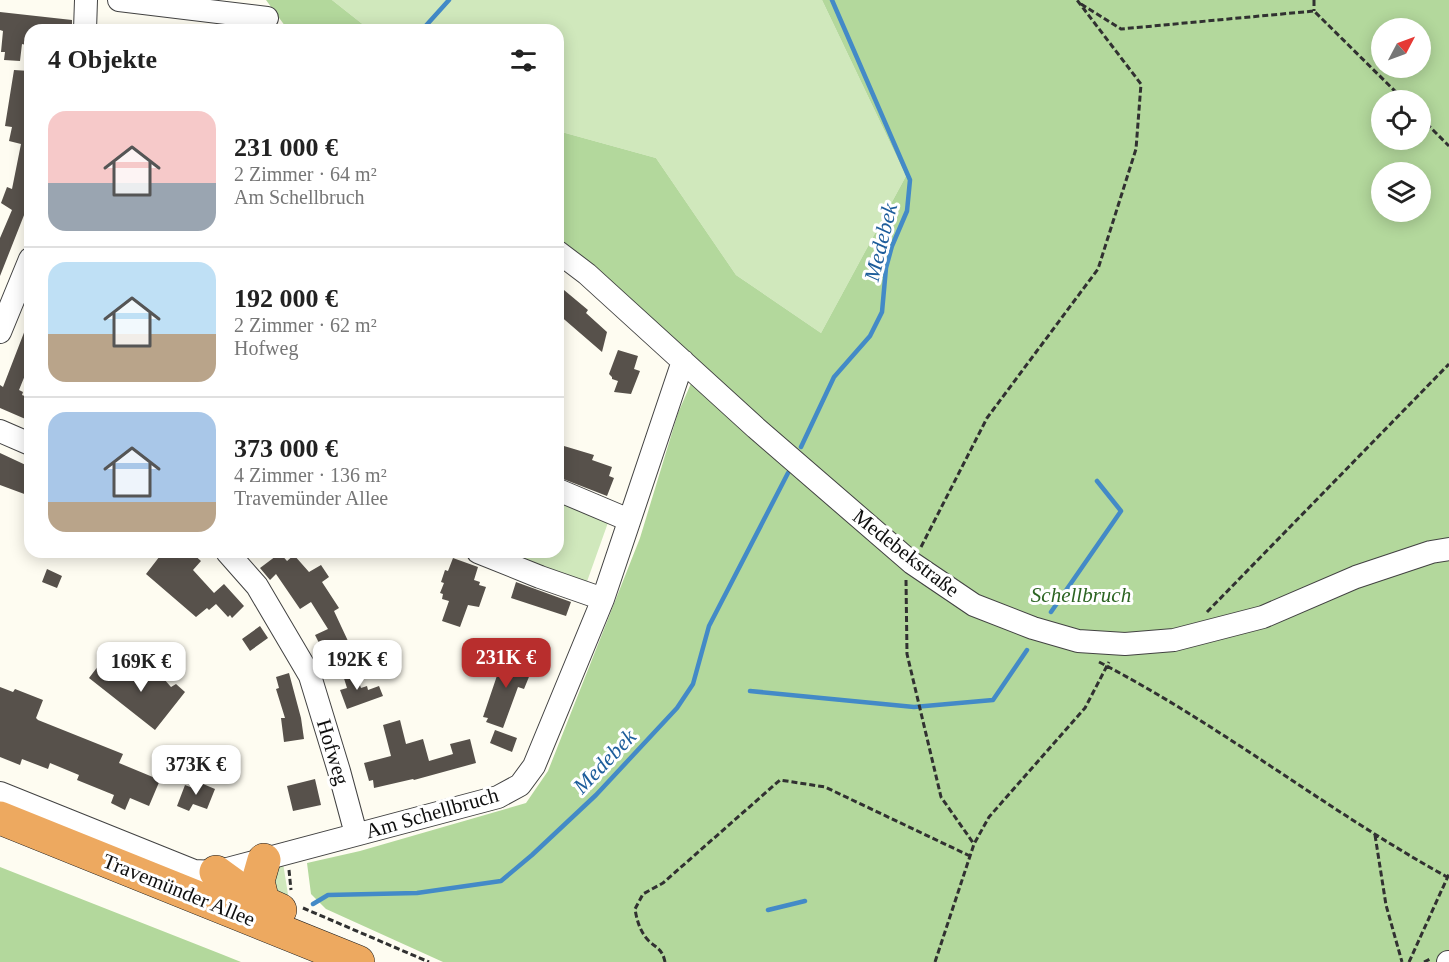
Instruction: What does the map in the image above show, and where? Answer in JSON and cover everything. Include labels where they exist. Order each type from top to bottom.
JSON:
[{"type":"highway","name":"Travemünder Allee","points":[[0,818],[358,962]]},
{"type":"highway","name":"Travemünder Allee","points":[[0,842],[300,962]]},
{"type":"highway","points":[[275,856],[258,881],[377,962]]},
{"type":"highway","points":[[216,872],[249,896],[283,900]]},
{"type":"street","points":[[85,24],[86,0]]},
{"type":"street","points":[[119,0],[266,16]]},
{"type":"street","points":[[564,257],[587,274],[683,362]]},
{"type":"street","points":[[0,332],[24,274]]},
{"type":"street","name":"Medebekstraße","points":[[683,362],[912,563],[974,605],[1033,628],[1078,641],[1125,644],[1174,640],[1230,627],[1263,617],[1356,577],[1431,552],[1449,549]]},
{"type":"street","name":"Am Schellbruch","points":[[216,872],[498,797],[520,785],[534,766],[603,599],[683,362]]},
{"type":"street","points":[[0,431],[24,441]]},
{"type":"street","points":[[564,492],[630,520]]},
{"type":"street","name":"Hofweg","points":[[232,558],[257,586],[310,676],[356,834]]},
{"type":"street","points":[[492,558],[540,578],[603,599]]},
{"type":"street","name":"Travemünder Allee","points":[[0,793],[194,871],[216,872]]},
{"type":"path","points":[[1314,0],[1314,10],[1394,90]]},
{"type":"path","points":[[1077,1],[1097,16],[1121,29],[1314,10]]},
{"type":"path","points":[[974,844],[941,797],[907,654],[906,576],[987,418],[1098,269],[1136,149],[1142,84],[1077,1]]},
{"type":"path","points":[[1431,128],[1449,146]]},
{"type":"path","points":[[1095,660],[1172,702],[1375,835],[1448,876],[1409,962]]},
{"type":"path","points":[[665,962],[663,952],[647,939],[639,926],[635,909],[643,894],[663,883],[780,780],[825,788],[970,856]]},
{"type":"path","points":[[1375,835],[1386,905],[1402,962]]},
{"type":"path","points":[[275,856],[283,900],[429,962]]},
{"type":"green space","points":[[266,0],[332,0],[362,24],[284,24]]},
{"type":"green space","points":[[332,0],[822,0],[906,176],[821,333],[736,275],[656,158],[564,133],[564,24],[362,24]]},
{"type":"green space","name":"Schellbruch","points":[[822,0],[1449,0],[1449,962],[443,962],[326,909],[311,894],[307,863],[360,851],[526,803],[548,771],[640,538],[678,413],[700,363],[593,267],[564,245],[564,133],[656,158],[736,275],[821,333],[906,176]]},
{"type":"green space","points":[[564,497],[610,517],[584,590],[501,558],[564,558]]},
{"type":"green space","points":[[283,863],[290,907],[269,898],[271,867]]},
{"type":"green space","points":[[0,867],[221,954],[241,962],[0,962]]},
{"type":"building","points":[[0,12],[72,20],[72,24],[24,24],[24,44],[22,44],[20,61],[4,60],[5,52],[1,52],[3,31],[0,30]]},
{"type":"building","points":[[14,70],[24,71],[24,215],[0,276],[0,238],[12,210],[1,203],[7,187],[12,189],[21,144],[9,141],[12,127],[5,126]]},
{"type":"building","points":[[564,290],[588,310],[586,313],[607,332],[602,352],[564,319]]},
{"type":"building","points":[[24,333],[24,378],[19,390],[24,396],[24,418],[0,408],[0,385],[3,387]]},
{"type":"building","points":[[618,350],[638,356],[634,369],[640,371],[631,394],[614,392],[618,381],[612,379],[609,374]]},
{"type":"building","points":[[564,446],[594,455],[592,460],[612,467],[609,476],[614,478],[607,496],[564,479]]},
{"type":"building","points":[[0,453],[24,464],[24,494],[0,485]]},
{"type":"building","points":[[158,558],[198,558],[201,561],[193,570],[214,593],[224,584],[244,606],[232,618],[230,615],[228,617],[216,604],[196,617],[146,574]]},
{"type":"building","points":[[273,558],[284,558],[287,561],[290,558],[297,558],[309,572],[321,565],[329,577],[322,582],[339,608],[334,611],[348,641],[324,653],[315,635],[328,629],[311,602],[300,609],[276,574],[270,580],[260,568]]},
{"type":"building","points":[[453,558],[478,567],[474,580],[486,587],[479,607],[468,605],[460,627],[442,621],[449,601],[442,599],[443,594],[440,593],[444,583],[441,582]]},
{"type":"building","points":[[47,569],[62,576],[57,588],[42,582]]},
{"type":"building","points":[[516,582],[571,602],[566,616],[511,598]]},
{"type":"building","points":[[260,626],[268,638],[250,651],[242,639]]},
{"type":"building","points":[[505,652],[530,662],[526,670],[531,672],[524,689],[518,687],[503,728],[486,722],[488,718],[483,717]]},
{"type":"building","points":[[102,661],[124,678],[128,674],[141,684],[157,663],[170,673],[164,679],[171,687],[176,684],[185,692],[155,730],[89,678]]},
{"type":"building","points":[[354,668],[361,688],[367,686],[368,690],[379,686],[383,696],[347,709],[340,690],[347,688],[342,672]]},
{"type":"building","points":[[289,673],[304,739],[284,742],[281,718],[285,718],[276,689],[279,688],[276,677]]},
{"type":"building","points":[[0,687],[13,692],[15,689],[43,700],[36,718],[38,720],[123,754],[119,763],[160,780],[149,806],[130,798],[125,810],[111,803],[114,795],[77,780],[79,775],[50,763],[48,769],[22,759],[20,765],[0,757]]},
{"type":"building","points":[[400,720],[406,744],[423,739],[429,761],[453,754],[450,744],[470,739],[476,763],[374,788],[373,780],[369,781],[364,763],[391,756],[383,725]]},
{"type":"building","points":[[495,730],[517,738],[512,752],[490,743]]},
{"type":"building","points":[[315,779],[321,805],[293,811],[287,786]]},
{"type":"building","points":[[196,781],[215,789],[207,809],[193,804],[189,811],[177,806],[185,785],[193,788]]},
{"type":"waterway","points":[[427,24],[449,0]]},
{"type":"waterway","name":"Medebek","points":[[801,447],[834,377],[870,336],[882,312],[886,268],[892,246],[907,211],[910,180],[832,0]]},
{"type":"waterway","name":"Medebek","points":[[313,904],[328,895],[417,893],[501,881],[532,855],[596,795],[677,708],[693,684],[709,626],[788,473]]},
{"type":"waterway","points":[[1051,612],[1121,511],[1097,481]]},
{"type":"waterway","points":[[750,691],[914,707],[993,700],[1027,650]]},
{"type":"waterway","points":[[768,910],[805,901]]}]
